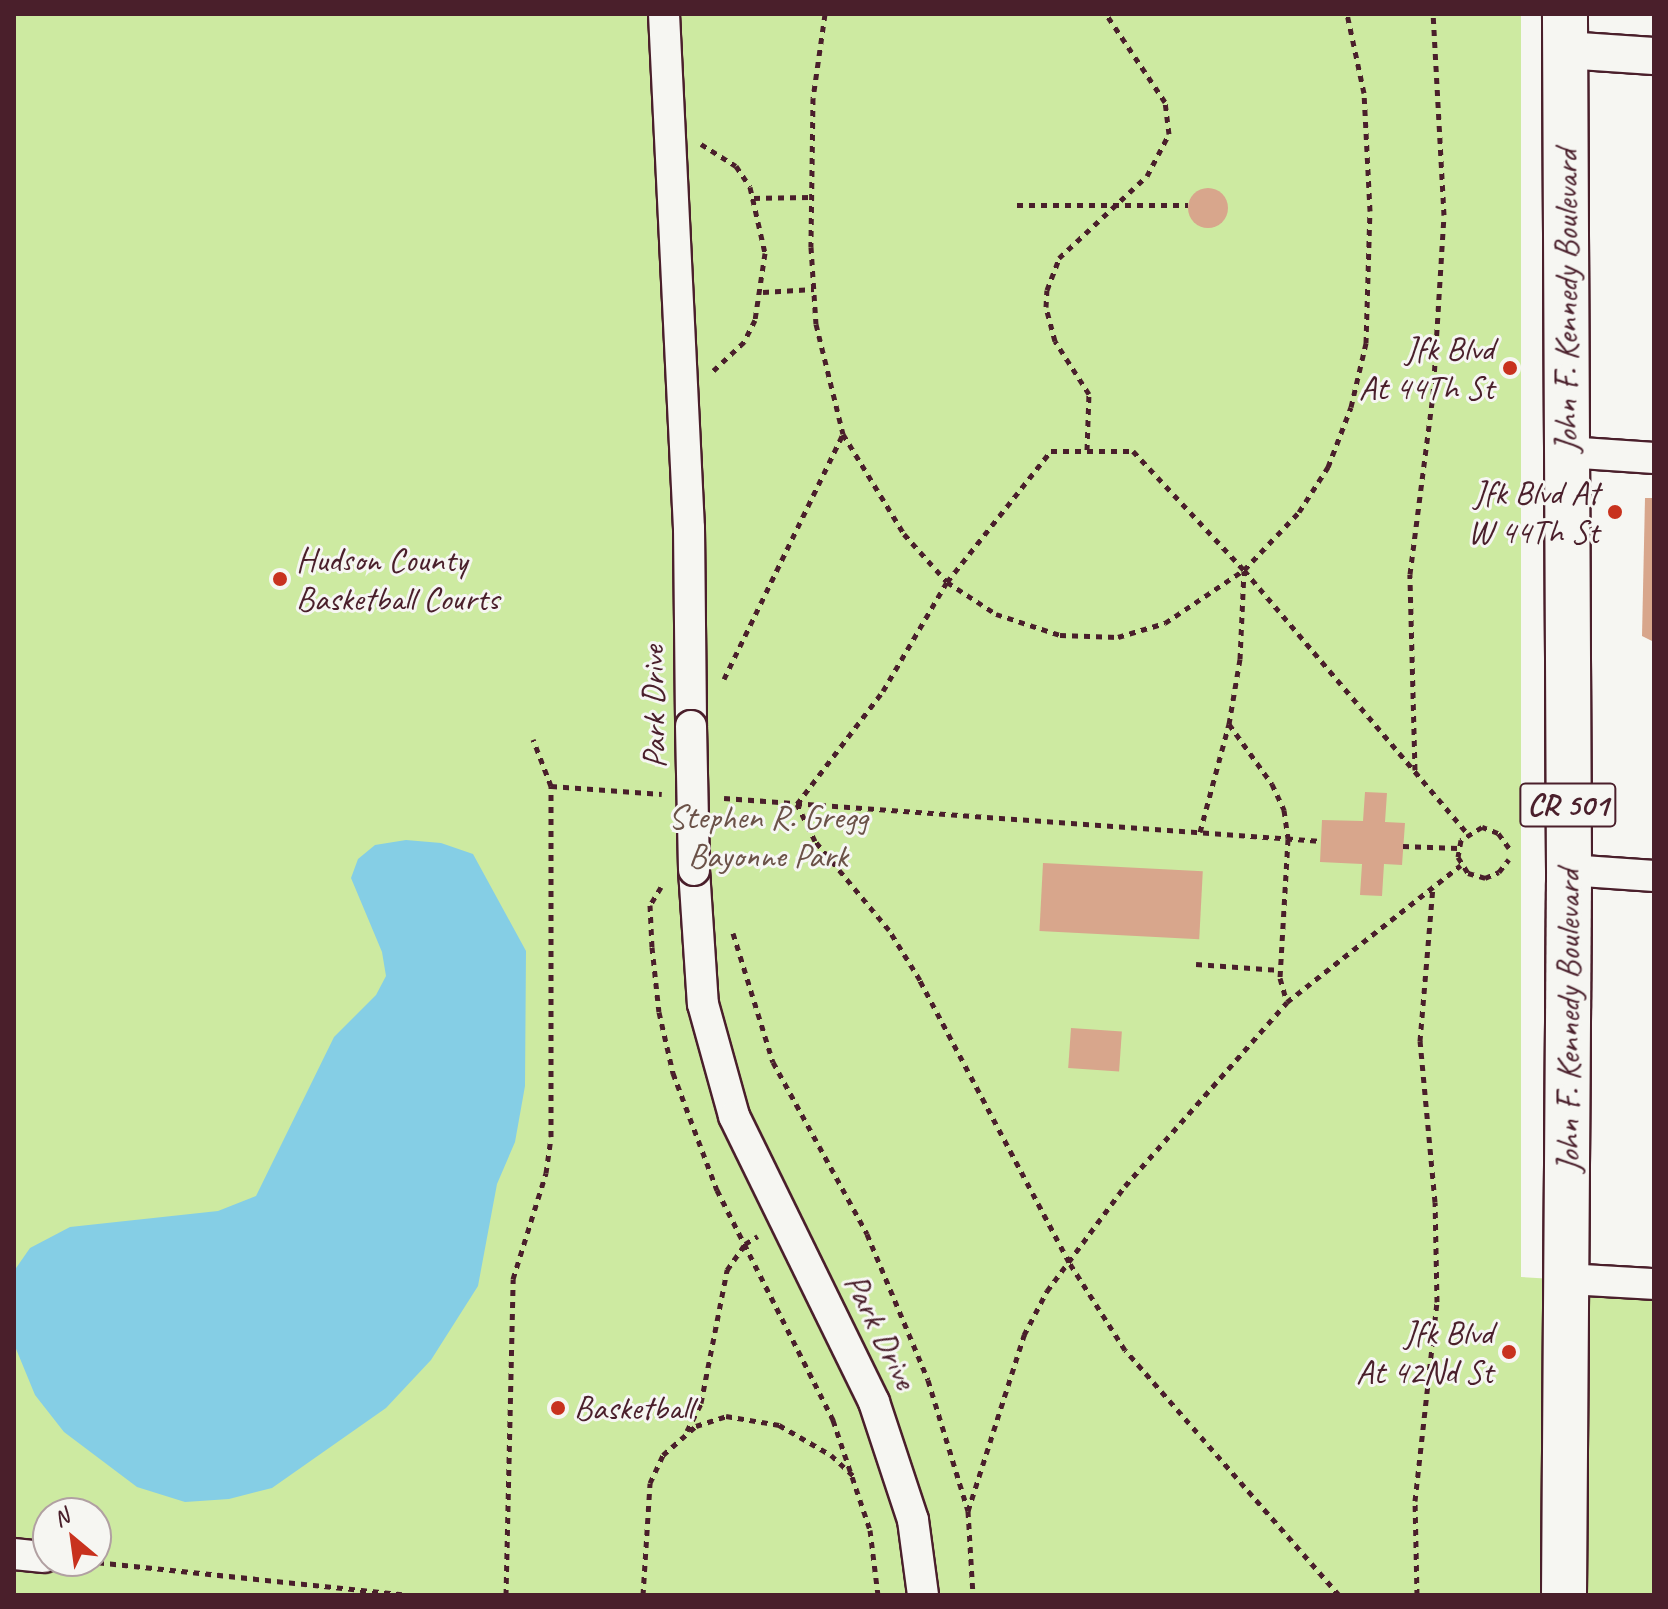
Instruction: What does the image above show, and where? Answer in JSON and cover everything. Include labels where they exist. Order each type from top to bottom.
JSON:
[{"type":"main road","name":"John F. Kennedy Boulevard","points":[[1564,1595],[1569,870],[1565,32]]},
{"type":"street","name":"Park Drive","points":[[664,14],[683,382],[694,882],[703,1004],[716,1061],[734,1116],[839,1328],[898,1464],[913,1520],[923,1595]]},
{"type":"street","points":[[1565,32],[1654,56]]},
{"type":"street","points":[[1567,452],[1654,458]]},
{"type":"street","points":[[1569,870],[1654,876]]},
{"type":"street","points":[[1567,1279],[1654,1284]]},
{"type":"path","points":[[825,14],[813,98],[811,197],[814,289],[828,389],[843,434],[904,534],[947,582],[996,614],[1060,635],[1118,637],[1165,623],[1244,570],[1299,512],[1328,467],[1351,407],[1366,343],[1370,211],[1364,93],[1347,14]]},
{"type":"path","points":[[1087,450],[1089,394],[1055,341],[1046,307],[1047,290],[1059,258],[1160,159],[1170,118],[1160,94],[1106,14]]},
{"type":"path","points":[[1415,771],[1410,574],[1433,395],[1444,215],[1433,14]]},
{"type":"path","points":[[670,135],[718,152],[736,166],[754,198],[765,253],[763,292],[755,320],[730,359],[709,374],[683,382]]},
{"type":"path","points":[[754,198],[811,197]]},
{"type":"path","points":[[1017,205],[1188,205]]},
{"type":"path","points":[[763,292],[814,289]]},
{"type":"path","points":[[690,691],[712,688],[727,674],[843,434]]},
{"type":"path","points":[[797,804],[883,691],[947,582],[1051,451],[1087,450],[1136,453],[1244,570],[1467,833]]},
{"type":"path","points":[[1200,832],[1229,724],[1240,659],[1244,570]]},
{"type":"path","points":[[1229,724],[1272,784],[1288,839],[1280,970],[1287,1002]]},
{"type":"path","points":[[506,1595],[513,1279],[546,1173],[551,1137],[551,786],[533,739]]},
{"type":"path","points":[[551,786],[674,795]]},
{"type":"path","points":[[720,798],[1321,841]]},
{"type":"path","points":[[797,804],[815,841],[889,930],[920,980],[1069,1262],[1125,1350],[1339,1595]]},
{"type":"path","points":[[1461,865],[1458,848],[1467,833],[1490,828],[1509,848]]},
{"type":"path","points":[[1403,846],[1458,848]]},
{"type":"path","points":[[1461,865],[1485,878],[1499,872],[1509,859]]},
{"type":"path","points":[[968,1511],[1024,1335],[1069,1262],[1125,1186],[1287,1002],[1461,865]]},
{"type":"path","points":[[661,879],[650,905],[659,1012],[692,1132],[745,1244],[800,1348],[856,1478],[878,1595]]},
{"type":"path","points":[[694,882],[727,905],[748,992],[773,1062],[891,1284],[928,1380],[968,1511],[973,1595]]},
{"type":"path","points":[[1417,1595],[1415,1501],[1437,1302],[1435,1202],[1420,1041],[1433,886]]},
{"type":"path","points":[[1196,964],[1280,970]]},
{"type":"path","points":[[643,1595],[650,1483],[663,1455],[686,1432],[701,1403],[727,1270],[745,1244],[784,1222]]},
{"type":"path","points":[[686,1432],[716,1418],[754,1418],[804,1438],[856,1478]]},
{"type":"path","points":[[112,1564],[409,1595]]},
{"type":"green space","name":"Stephen R. Gregg Bayonne Park","points":[[14,14],[1521,14],[1521,1277],[1654,1285],[1654,1595],[14,1595]]},
{"type":"water","points":[[406,840],[441,843],[473,854],[526,951],[525,1086],[515,1142],[497,1184],[478,1286],[431,1360],[386,1408],[272,1488],[229,1499],[185,1502],[137,1487],[64,1432],[35,1395],[14,1344],[14,1271],[30,1248],[70,1227],[218,1211],[256,1196],[334,1037],[376,995],[386,976],[382,952],[351,878],[358,859],[375,845]]},
{"type":"building","points":[[1208,188],[1222,194],[1228,208],[1222,222],[1208,228],[1194,222],[1188,208],[1194,194]]},
{"type":"building","points":[[1645,498],[1654,498],[1654,642],[1642,636]]},
{"type":"building","points":[[1365,792],[1387,793],[1385,822],[1405,823],[1402,865],[1384,864],[1382,896],[1360,895],[1362,864],[1320,862],[1322,820],[1363,821]]},
{"type":"building","points":[[1043,863],[1203,871],[1199,939],[1039,931]]},
{"type":"building","points":[[1071,1028],[1122,1032],[1119,1071],[1068,1068]]},
{"type":"place","name":"Jfk Blvd At 44Th St","points":[[1510,368]]},
{"type":"place","name":"Jfk Blvd At W 44Th St","points":[[1615,512]]},
{"type":"place","name":"Hudson County Basketball Courts","points":[[280,579]]},
{"type":"place","name":"Jfk Blvd At 42Nd St","points":[[1509,1352]]},
{"type":"place","name":"Basketball","points":[[558,1408]]}]
